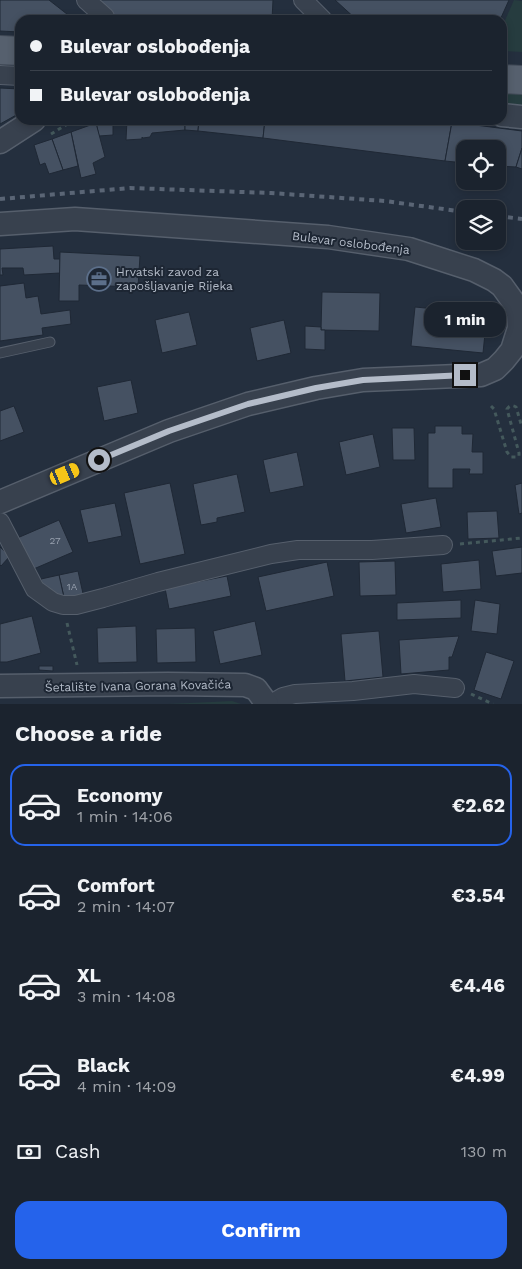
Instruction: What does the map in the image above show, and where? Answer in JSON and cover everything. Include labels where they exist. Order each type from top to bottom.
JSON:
[{"type":"main road","points":[[0,50],[15,51]]},
{"type":"main road","points":[[507,79],[522,80]]},
{"type":"street","points":[[86,0],[103,15]]},
{"type":"street","points":[[303,0],[318,15]]},
{"type":"street","points":[[0,75],[15,76]]},
{"type":"street","points":[[507,116],[522,118]]},
{"type":"street","points":[[0,142],[40,128]]},
{"type":"street","name":"Bulevar oslobođenja","points":[[0,224],[75,219],[328,237],[408,249],[474,270],[494,280],[502,286],[515,304],[519,328],[517,350],[494,369],[481,375],[363,380],[316,388],[248,404],[169,431],[0,502]]},
{"type":"street","points":[[0,522],[35,589],[53,602],[63,605],[76,605],[158,582],[271,554],[298,550],[372,550],[443,545]]},
{"type":"street","points":[[271,704],[283,697],[295,694],[353,691],[414,684],[455,688]]},
{"type":"street","name":"Šetalište Ivana Gorana Kovačića","points":[[0,686],[245,685],[256,689],[267,704]]},
{"type":"lane","points":[[0,353],[50,342]]},
{"type":"path","points":[[40,128],[53,125]]},
{"type":"path","points":[[492,406],[507,452],[511,457],[519,456],[519,453],[507,409],[510,406],[516,407],[522,428]]},
{"type":"path","points":[[443,545],[522,538]]},
{"type":"path","points":[[63,605],[77,666]]},
{"type":"path","points":[[455,688],[494,704]]},
{"type":"green space","points":[[514,0],[522,1],[522,52],[507,51],[507,16]]},
{"type":"green space","points":[[507,94],[522,94],[522,109],[507,107]]},
{"type":"green space","points":[[232,701],[241,704],[168,704]]},
{"type":"building","points":[[0,0],[49,0],[68,15],[15,15],[15,32],[0,31]]},
{"type":"building","points":[[97,0],[273,0],[272,15],[114,15]]},
{"type":"building","points":[[335,0],[509,0],[502,15],[352,15]]},
{"type":"building","points":[[0,88],[15,89],[15,116],[0,124]]},
{"type":"building","points":[[90,125],[97,125],[105,157],[93,163],[96,174],[81,178],[71,132]]},
{"type":"building","points":[[96,125],[113,125],[113,135],[99,136]]},
{"type":"building","points":[[127,125],[185,125],[185,130],[152,133],[150,137],[126,140]]},
{"type":"building","points":[[185,125],[199,125],[198,131],[185,130]]},
{"type":"building","points":[[199,125],[264,125],[263,138],[198,131]]},
{"type":"building","points":[[264,125],[451,125],[445,161],[263,138]]},
{"type":"building","points":[[451,125],[475,125],[522,131],[522,148],[516,167],[506,166],[506,140],[456,140],[456,162],[445,161]]},
{"type":"building","points":[[71,132],[78,166],[63,170],[52,139]]},
{"type":"building","points":[[52,139],[63,170],[49,174],[45,163],[40,165],[34,145]]},
{"type":"building","points":[[522,148],[522,169],[516,167]]},
{"type":"building","points":[[53,246],[54,259],[60,259],[60,273],[24,275],[23,268],[2,268],[3,275],[0,275],[0,249]]},
{"type":"building","name":"Hrvatski zavod za zapošljavanje Rijeka","points":[[60,252],[140,256],[138,287],[79,285],[79,301],[59,301]]},
{"type":"building","points":[[24,283],[26,298],[38,296],[41,314],[70,310],[71,324],[42,328],[43,335],[0,341],[0,286]]},
{"type":"building","points":[[322,292],[380,293],[379,331],[321,330]]},
{"type":"building","points":[[415,307],[487,314],[483,353],[411,346]]},
{"type":"building","points":[[189,312],[197,345],[162,353],[155,320]]},
{"type":"building","points":[[284,320],[291,353],[257,361],[250,328]]},
{"type":"building","points":[[305,326],[321,327],[321,330],[325,330],[325,350],[305,349]]},
{"type":"building","points":[[131,380],[138,413],[104,421],[97,387]]},
{"type":"building","points":[[14,406],[24,432],[0,441],[0,411]]},
{"type":"building","points":[[435,426],[462,426],[462,434],[473,434],[472,452],[483,452],[483,474],[469,474],[470,469],[453,469],[453,488],[428,488],[428,433],[435,433]]},
{"type":"building","points":[[392,428],[414,428],[415,460],[393,460]]},
{"type":"building","points":[[373,434],[380,467],[346,475],[339,442]]},
{"type":"building","points":[[297,452],[304,486],[270,493],[263,460]]},
{"type":"building","points":[[237,474],[245,512],[217,518],[217,522],[201,525],[193,484]]},
{"type":"building","points":[[170,483],[185,554],[140,564],[124,493]]},
{"type":"building","points":[[522,483],[522,513],[519,514],[515,485]]},
{"type":"building","points":[[436,498],[441,527],[406,533],[401,504]]},
{"type":"building","points":[[115,503],[122,536],[88,543],[80,510]]},
{"type":"building","points":[[497,511],[499,538],[468,539],[467,512]]},
{"type":"building","points":[[59,520],[73,552],[29,571],[15,539]]},
{"type":"building","points":[[0,547],[10,556],[1,566],[0,565]]},
{"type":"building","points":[[522,547],[522,573],[496,576],[492,551]]},
{"type":"building","points":[[479,560],[481,589],[443,592],[441,564]]},
{"type":"building","points":[[395,561],[396,595],[360,596],[359,562]]},
{"type":"building","points":[[327,562],[334,596],[266,611],[258,577]]},
{"type":"building","points":[[78,571],[84,598],[65,602],[59,575]]},
{"type":"building","points":[[59,575],[65,602],[43,587],[41,579]]},
{"type":"building","points":[[227,576],[231,596],[169,609],[165,588]]},
{"type":"building","points":[[461,600],[461,618],[397,620],[397,603]]},
{"type":"building","points":[[475,600],[500,604],[497,634],[471,631]]},
{"type":"building","points":[[32,616],[41,653],[7,662],[0,662],[0,624]]},
{"type":"building","points":[[255,621],[262,655],[220,664],[213,631]]},
{"type":"building","points":[[136,626],[137,662],[98,663],[97,628]]},
{"type":"building","points":[[195,628],[196,662],[157,663],[156,629]]},
{"type":"building","points":[[379,631],[383,677],[345,681],[341,634]]},
{"type":"building","points":[[459,636],[452,657],[449,657],[449,670],[401,674],[399,640]]},
{"type":"building","points":[[486,652],[514,661],[501,699],[474,690]]},
{"type":"building","points":[[39,666],[53,666],[53,671],[39,670]]},
{"type":"railway","points":[[0,199],[130,188],[271,193],[385,201],[456,211]]},
{"type":"railway","points":[[506,217],[522,219]]},
{"type":"place","name":"Hrvatski zavod za zapošljavanje Rijeka","points":[[99,279]]},
{"type":"route","points":[[99,460],[169,431],[248,404],[316,388],[363,380],[465,375]]}]
